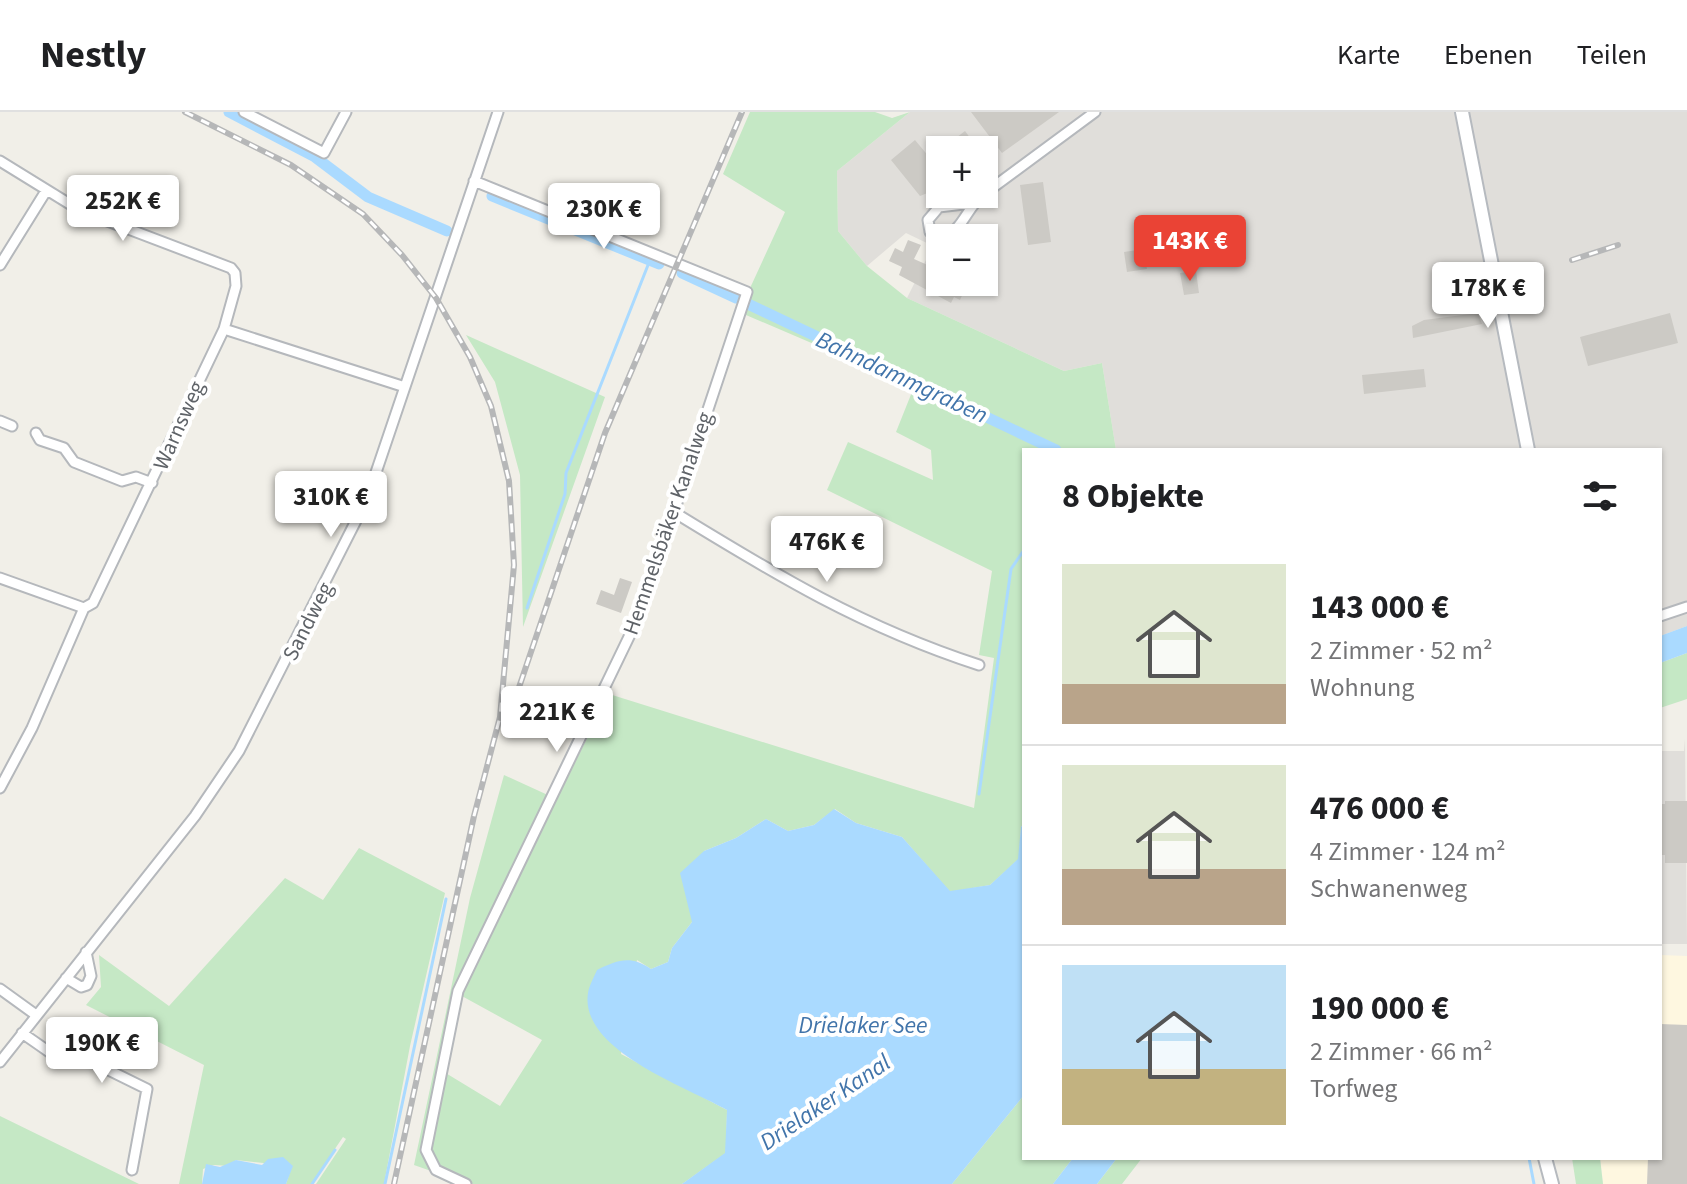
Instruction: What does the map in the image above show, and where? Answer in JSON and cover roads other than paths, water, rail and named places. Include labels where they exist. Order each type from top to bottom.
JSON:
[{"type":"main road","points":[[1462,112],[1528,448]]},
{"type":"main road","points":[[1546,1160],[1552,1184]]},
{"type":"street","points":[[244,112],[324,153],[346,112]]},
{"type":"street","name":"Sandweg","points":[[0,1062],[195,816],[239,751],[350,540],[498,112]]},
{"type":"street","points":[[998,184],[1095,112]]},
{"type":"street","points":[[0,161],[46,191],[0,265]]},
{"type":"street","name":"Hemmelsbäker Kanalweg","points":[[466,1184],[436,1170],[426,1150],[458,991],[640,614],[747,292],[474,181]]},
{"type":"street","name":"Warnsweg","points":[[0,788],[32,728],[84,608],[93,603],[152,483],[224,329],[236,286],[235,273],[231,268],[81,211],[46,191]]},
{"type":"street","points":[[972,203],[950,235],[943,237],[930,232],[928,220],[939,207],[972,203]]},
{"type":"street","points":[[224,329],[405,387]]},
{"type":"street","points":[[0,421],[12,426]]},
{"type":"street","points":[[36,433],[40,440],[64,448],[74,462],[122,481],[136,477],[152,483]]},
{"type":"street","points":[[672,511],[783,579],[863,622],[915,645],[979,665]]},
{"type":"street","points":[[0,578],[84,608]]},
{"type":"street","points":[[1662,615],[1687,607]]},
{"type":"street","points":[[66,978],[81,987],[87,985],[91,976],[86,952]]},
{"type":"street","points":[[0,989],[36,1015]]},
{"type":"street","points":[[22,1033],[55,1056],[80,1056],[147,1089],[132,1170]]},
{"type":"water","points":[[1687,626],[1687,653],[1662,662],[1662,635]]},
{"type":"water","name":"Drielaker See","points":[[834,809],[856,823],[902,837],[950,891],[990,885],[1018,859],[1022,826],[1022,1097],[952,1184],[682,1184],[725,1153],[727,1110],[663,1078],[617,1049],[600,1032],[590,1013],[588,993],[597,970],[618,962],[637,962],[651,969],[668,962],[672,948],[692,922],[680,873],[704,851],[736,838],[766,819],[788,831],[814,825]]},
{"type":"water","points":[[283,1157],[293,1166],[286,1184],[202,1184],[206,1164],[220,1167],[236,1160],[262,1165],[268,1159]]},
{"type":"water","points":[[1071,1160],[1115,1160],[1097,1184],[1053,1184]]},
{"type":"waterway","name":"Bahndammgraben","points":[[229,112],[315,157],[368,197],[447,231]]},
{"type":"waterway","name":"Bahndammgraben","points":[[492,196],[659,264]]},
{"type":"waterway","points":[[527,608],[565,494],[566,473],[650,260]]},
{"type":"waterway","name":"Bahndammgraben","points":[[682,273],[736,298]]},
{"type":"waterway","name":"Bahndammgraben","points":[[748,304],[1052,448]]},
{"type":"waterway","points":[[979,794],[1011,569],[1022,553]]},
{"type":"waterway","points":[[385,1184],[446,899]]},
{"type":"waterway","points":[[312,1184],[335,1150]]},
{"type":"waterway","points":[[1529,1160],[1534,1184]]},
{"type":"railway","points":[[185,112],[291,165],[363,214],[402,255],[436,298],[470,357],[491,406],[509,481],[514,565],[500,717],[474,816],[394,1184]]},
{"type":"railway","points":[[509,717],[605,433],[742,112]]},
{"type":"railway","points":[[1572,260],[1618,245]]},
{"type":"water label","name":"Drielaker Kanal","points":[[825,1102]]}]
